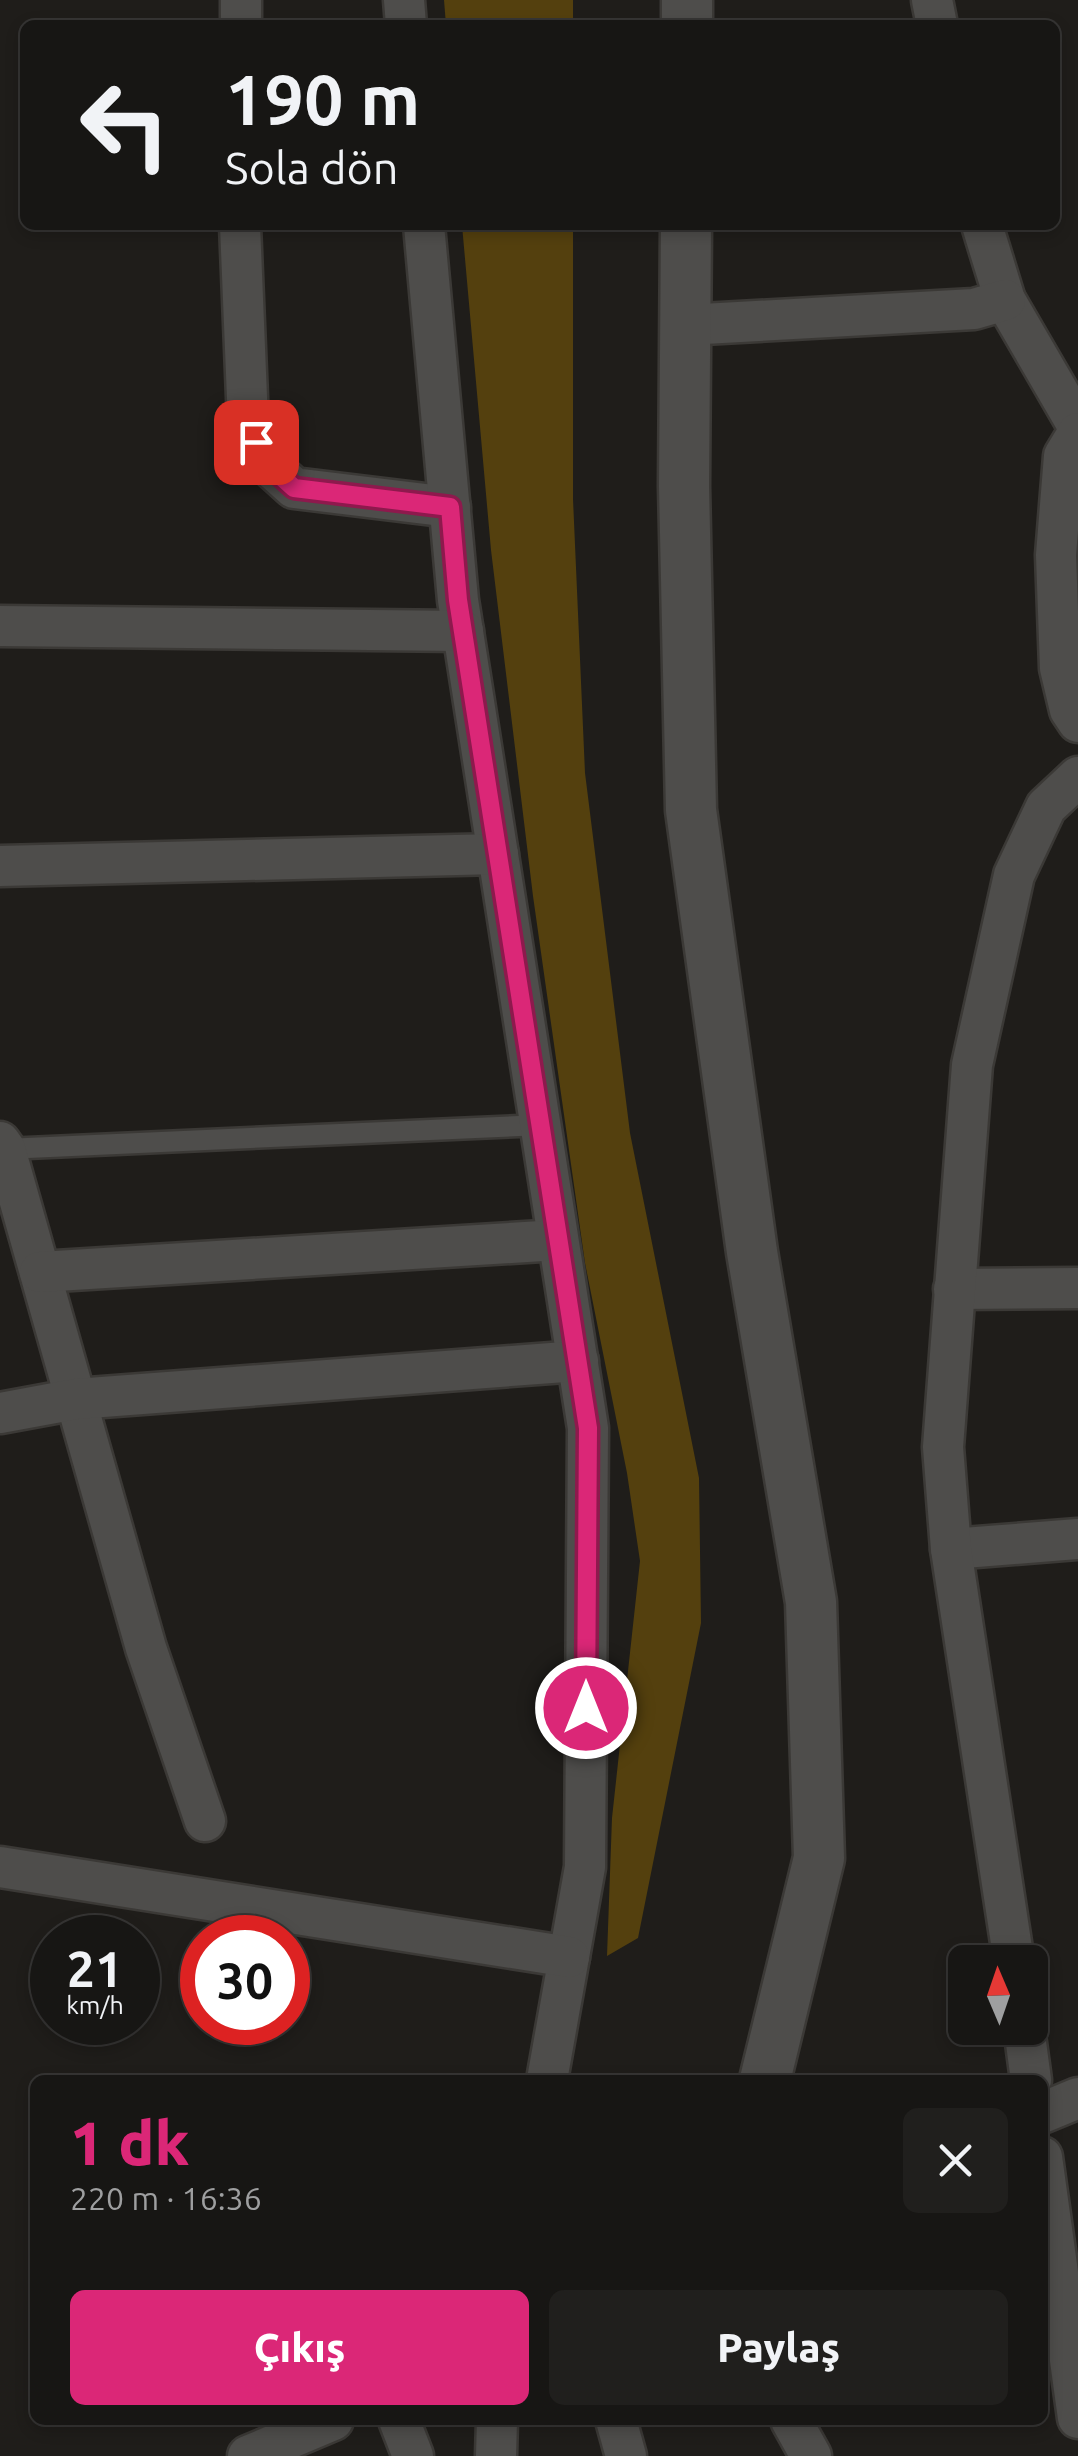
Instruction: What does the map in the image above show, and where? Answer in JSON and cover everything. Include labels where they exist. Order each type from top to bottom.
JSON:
[{"type":"street","points":[[240,230],[248,422],[264,461],[294,488],[450,507]]},
{"type":"street","points":[[424,230],[463,631],[588,1428],[585,1867],[548,2075]]},
{"type":"street","points":[[686,230],[684,486],[691,810],[752,1252],[810,1602],[820,1858],[766,2075]]},
{"type":"street","points":[[983,230],[1004,300],[1078,430],[1064,456],[1056,555],[1060,668],[1070,710],[1078,722]]},
{"type":"street","points":[[685,325],[974,309],[1004,300]]},
{"type":"street","points":[[0,626],[463,631]]},
{"type":"street","points":[[1011,1945],[952,1549],[943,1447],[972,1065],[1014,876],[1046,807],[1078,777]]},
{"type":"street","points":[[0,866],[498,854]]},
{"type":"street","points":[[3,1145],[146,1648],[205,1821]]},
{"type":"street","points":[[40,1272],[558,1240]]},
{"type":"street","points":[[954,1289],[1078,1288]]},
{"type":"street","points":[[0,1413],[76,1399],[578,1361]]},
{"type":"street","points":[[952,1549],[1078,1539]]},
{"type":"street","points":[[0,1867],[569,1957]]},
{"type":"street","points":[[1027,2045],[1031,2075]]},
{"type":"street","points":[[1048,2110],[1078,2098]]},
{"type":"street","points":[[1048,2200],[1078,2418]]},
{"type":"street","points":[[248,2456],[321,2425]]},
{"type":"street","points":[[401,2425],[413,2456]]},
{"type":"street","points":[[496,2456],[498,2425]]},
{"type":"street","points":[[617,2425],[626,2456]]},
{"type":"street","points":[[794,2425],[811,2456]]},
{"type":"lane","points":[[3,1145],[540,1126]]},
{"type":"shaded area","points":[[444,0],[573,0],[573,20],[446,20]]},
{"type":"shaded area","points":[[462,230],[573,230],[573,499],[585,773],[630,1133],[699,1478],[701,1623],[638,1938],[607,1956],[612,1818],[640,1561],[627,1473],[585,1263],[533,896],[491,550]]},
{"type":"route","points":[[256,442],[264,461],[294,488],[450,507],[458,600],[588,1428],[586,1708]]}]
